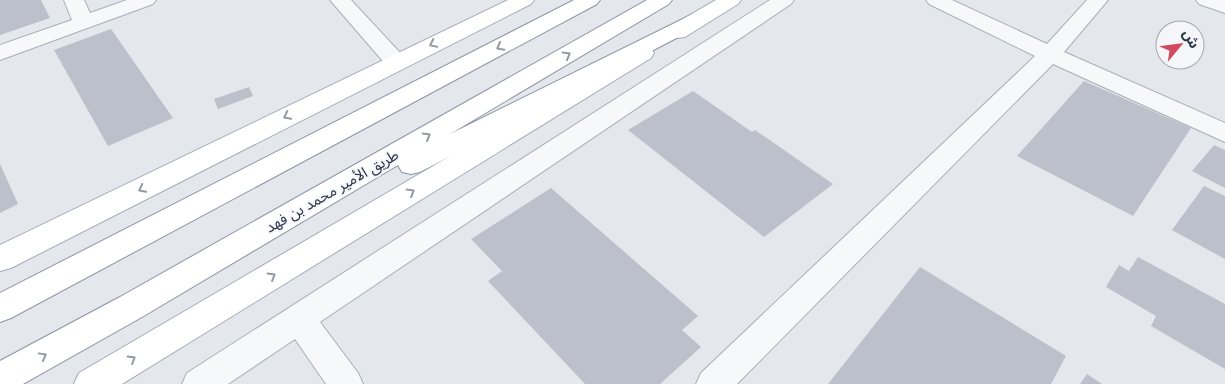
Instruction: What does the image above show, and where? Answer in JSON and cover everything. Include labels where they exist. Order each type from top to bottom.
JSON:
[{"type":"main road","points":[[0,259],[524,0]]},
{"type":"main road","points":[[0,308],[590,0]]},
{"type":"main road","name":"طريق الأمير محمد بن فهد","points":[[0,379],[131,307],[662,0]]},
{"type":"main road","points":[[90,384],[731,0]]},
{"type":"main road","points":[[131,307],[702,17]]},
{"type":"main road","points":[[0,288],[395,102]]},
{"type":"street","points":[[74,0],[84,23]]},
{"type":"street","points":[[0,53],[146,0]]},
{"type":"street","points":[[340,0],[396,62]]},
{"type":"street","points":[[199,384],[784,0]]},
{"type":"street","points":[[936,0],[1225,133]]},
{"type":"street","points":[[720,382],[1050,54],[1098,0]]},
{"type":"street","points":[[1206,0],[1225,7]]},
{"type":"street","points":[[299,320],[346,384]]},
{"type":"building","points":[[0,0],[41,0],[50,18],[0,35]]},
{"type":"building","points":[[111,29],[173,118],[108,146],[54,50]]},
{"type":"building","points":[[1084,81],[1191,128],[1133,216],[1017,156]]},
{"type":"building","points":[[249,87],[253,96],[218,109],[214,99]]},
{"type":"building","points":[[693,91],[752,132],[755,130],[833,184],[764,237],[628,130]]},
{"type":"building","points":[[1214,145],[1225,150],[1225,188],[1192,171]]},
{"type":"building","points":[[0,164],[18,204],[0,213]]},
{"type":"building","points":[[1204,186],[1225,196],[1225,259],[1172,230]]},
{"type":"building","points":[[551,188],[698,316],[682,330],[701,347],[660,384],[585,384],[488,281],[502,271],[471,239]]},
{"type":"building","points":[[1138,257],[1225,304],[1225,369],[1151,326],[1156,316],[1106,287],[1119,265],[1129,271]]},
{"type":"building","points":[[920,267],[1066,356],[1051,384],[828,384]]},
{"type":"building","points":[[1087,374],[1102,384],[1080,384]]}]
